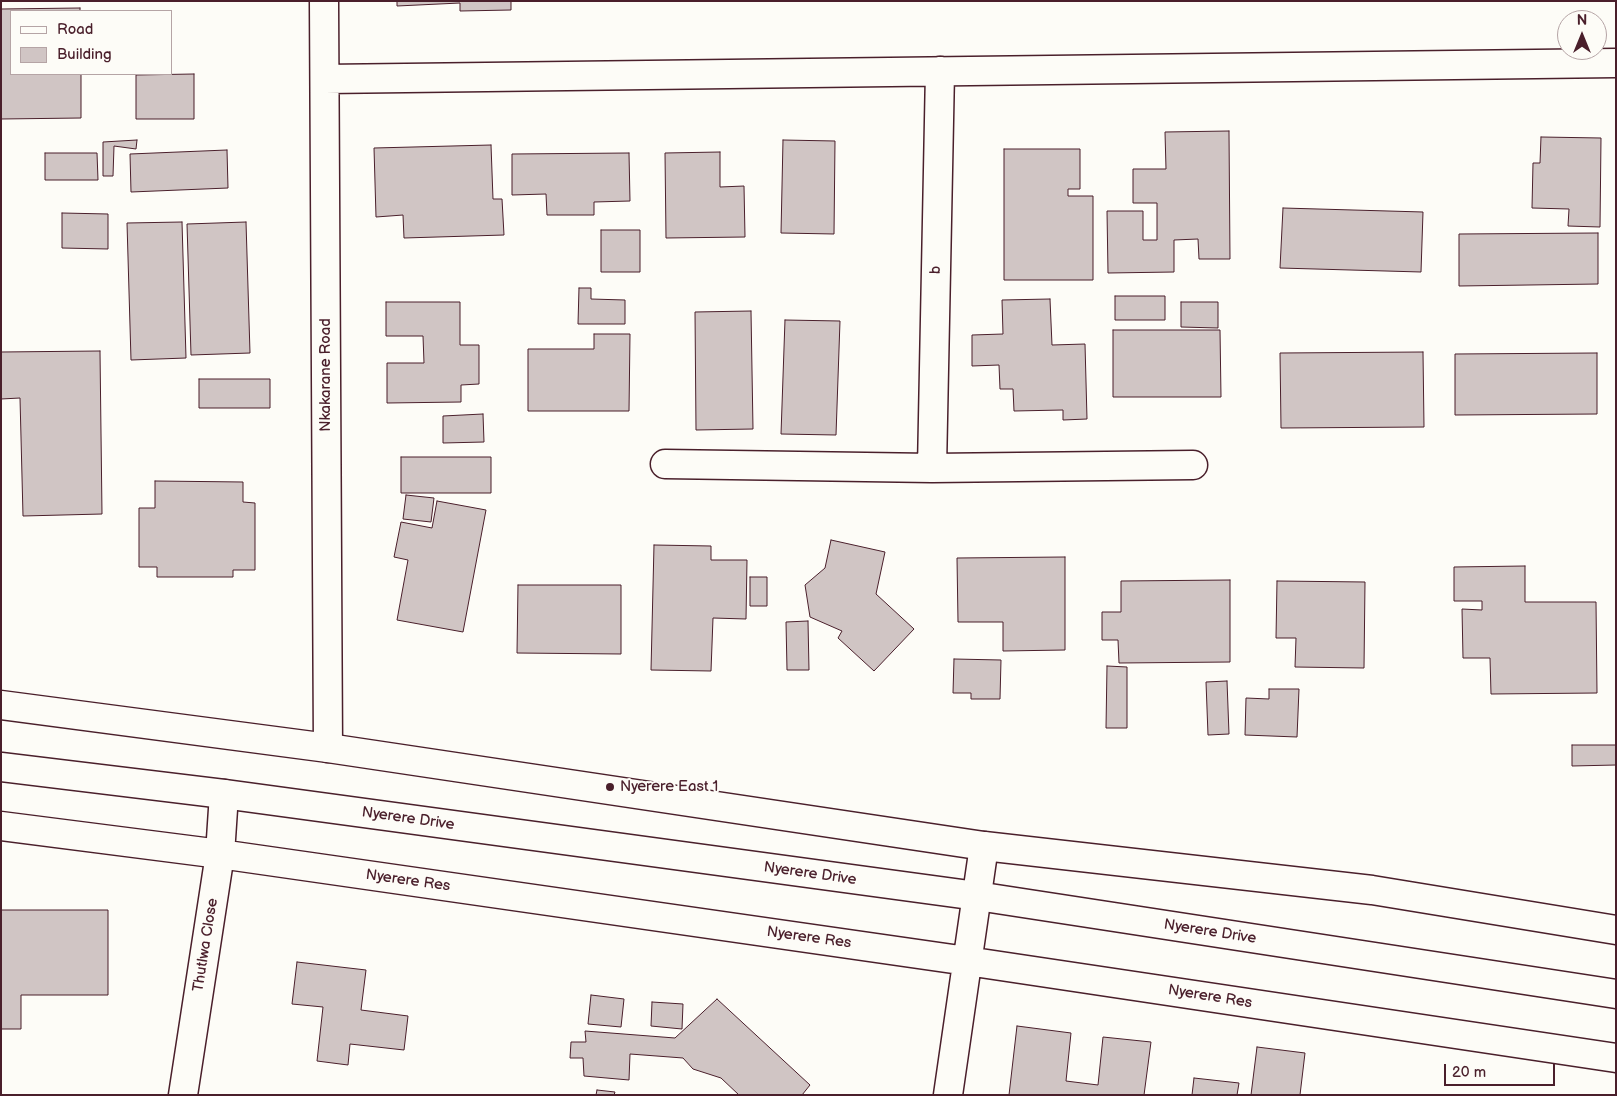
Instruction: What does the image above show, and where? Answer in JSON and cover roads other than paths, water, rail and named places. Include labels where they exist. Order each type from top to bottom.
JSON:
[{"type":"street","name":"Nkakarane Road","points":[[324,1],[328,748]]},
{"type":"street","points":[[324,79],[1616,64]]},
{"type":"street","name":"b","points":[[932,468],[940,71]]},
{"type":"street","points":[[665,464],[932,468],[1193,465]]},
{"type":"street","points":[[1,705],[328,748],[984,846],[1372,890],[1616,930]]},
{"type":"street","name":"Nyerere Drive","points":[[1,767],[224,794],[977,896],[1616,994]]},
{"type":"street","name":"Thutlwa Close","points":[[182,1095],[220,854],[224,794]]},
{"type":"street","name":"Nyerere Res","points":[[1,826],[220,854],[967,961],[1616,1058]]},
{"type":"street","points":[[948,1095],[984,846]]},
{"type":"place","name":"Nyerere East 1","points":[[610,787]]}]
